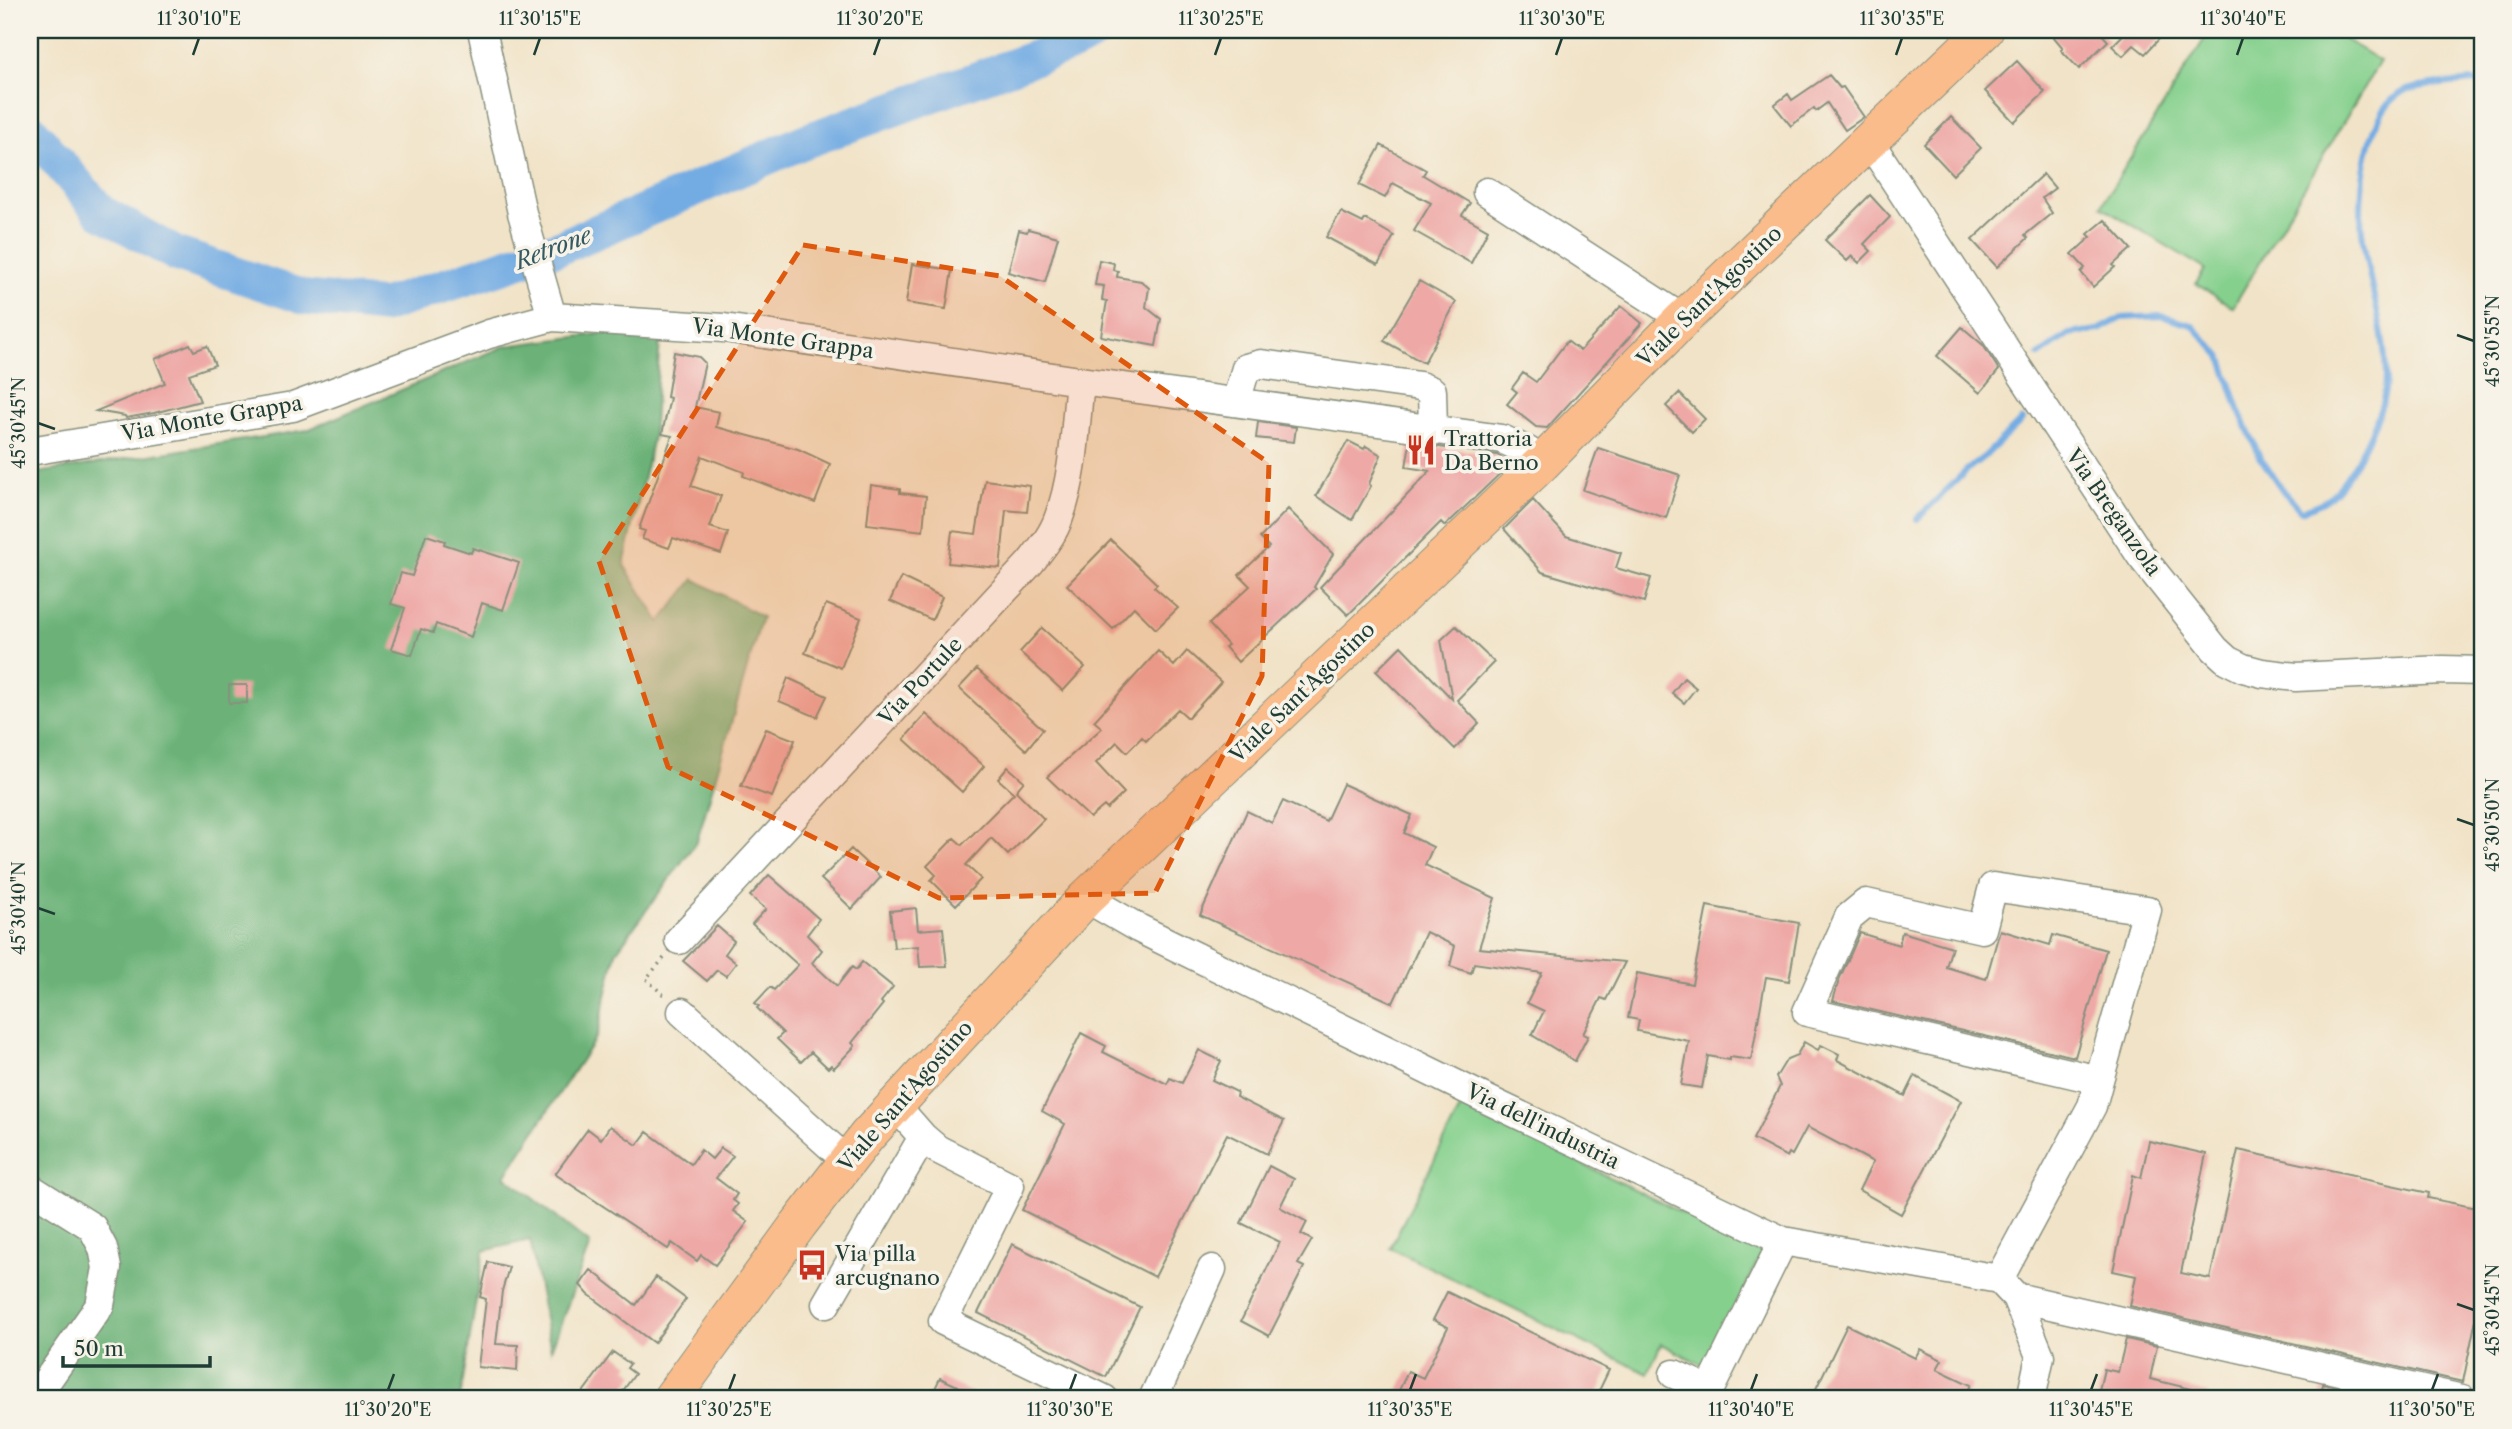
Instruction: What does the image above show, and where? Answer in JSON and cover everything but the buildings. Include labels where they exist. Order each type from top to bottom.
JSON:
[{"type":"main road","name":"Viale Sant'Agostino","points":[[671,1399],[847,1161],[895,1105],[1086,898],[1542,463],[1684,318],[1985,30]]},
{"type":"street","points":[[482,30],[522,214],[552,317]]},
{"type":"street","name":"Via Breganzola","points":[[1869,141],[2141,556],[2216,649],[2228,660],[2262,673],[2296,677],[2443,670],[2482,671]]},
{"type":"street","points":[[1487,192],[1684,318]]},
{"type":"street","name":"Via Monte Grappa","points":[[30,450],[293,407],[489,334],[552,317],[724,328],[1080,381],[1502,439],[1528,451],[1542,463]]},
{"type":"street","points":[[1236,402],[1246,368],[1261,363],[1420,386],[1432,391],[1433,429]]},
{"type":"street","name":"Via Portule","points":[[679,940],[1030,563],[1048,540],[1059,518],[1069,480],[1080,381]]},
{"type":"street","points":[[30,463],[58,445]]},
{"type":"street","points":[[2031,1399],[2040,1356],[2008,1288],[2092,1106],[2147,911],[1993,887],[1982,929],[1866,903],[1849,917],[1807,1012],[2099,1080]]},
{"type":"street","name":"Via dell'industria","points":[[1086,898],[1139,928],[1463,1088],[1783,1241],[2008,1288],[2462,1399]]},
{"type":"street","points":[[682,1012],[847,1161]]},
{"type":"street","points":[[895,1105],[923,1138],[937,1149],[1010,1186],[943,1321],[1104,1399]]},
{"type":"street","points":[[827,1304],[923,1138]]},
{"type":"street","points":[[30,1188],[92,1227],[103,1248],[107,1268],[100,1305],[39,1392],[30,1399]]},
{"type":"street","points":[[1674,1374],[1707,1395],[1783,1241]]},
{"type":"street","points":[[1153,1399],[1212,1269]]},
{"type":"path","points":[[679,940],[646,979],[682,1012]]},
{"type":"highlighted area","points":[[803,245],[1000,276],[1269,463],[1262,676],[1155,893],[939,898],[668,767],[599,561]]},
{"type":"green space","points":[[2210,30],[2329,30],[2380,61],[2233,307],[2196,284],[2205,269],[2101,206]]},
{"type":"green space","points":[[661,326],[653,437],[624,565],[660,622],[694,579],[762,617],[697,841],[616,952],[597,1036],[505,1176],[590,1244],[551,1350],[530,1240],[484,1251],[460,1399],[30,1399],[30,474],[307,430],[505,346]]},
{"type":"green space","points":[[1462,1105],[1762,1252],[1708,1368],[1661,1344],[1648,1374],[1390,1248]]},
{"type":"waterway","name":"Retrone","points":[[30,129],[101,212],[176,254],[306,298],[383,306],[561,247],[803,142],[1078,42],[1100,30]]},
{"type":"waterway","points":[[2039,355],[2069,334],[2099,330],[2121,318],[2161,316],[2192,325],[2221,356],[2239,410],[2260,457],[2283,491],[2301,511],[2323,502],[2346,477],[2366,444],[2380,408],[2386,378],[2383,342],[2364,249],[2361,215],[2367,154],[2373,133],[2392,100],[2405,91],[2429,85],[2474,81],[2482,85]]},
{"type":"waterway","points":[[1917,519],[2022,420]]},
{"type":"place","name":"Trattoria Da Berno","points":[[1421,450]]},
{"type":"place","name":"Via pilla arcugnano","points":[[812,1265]]}]
